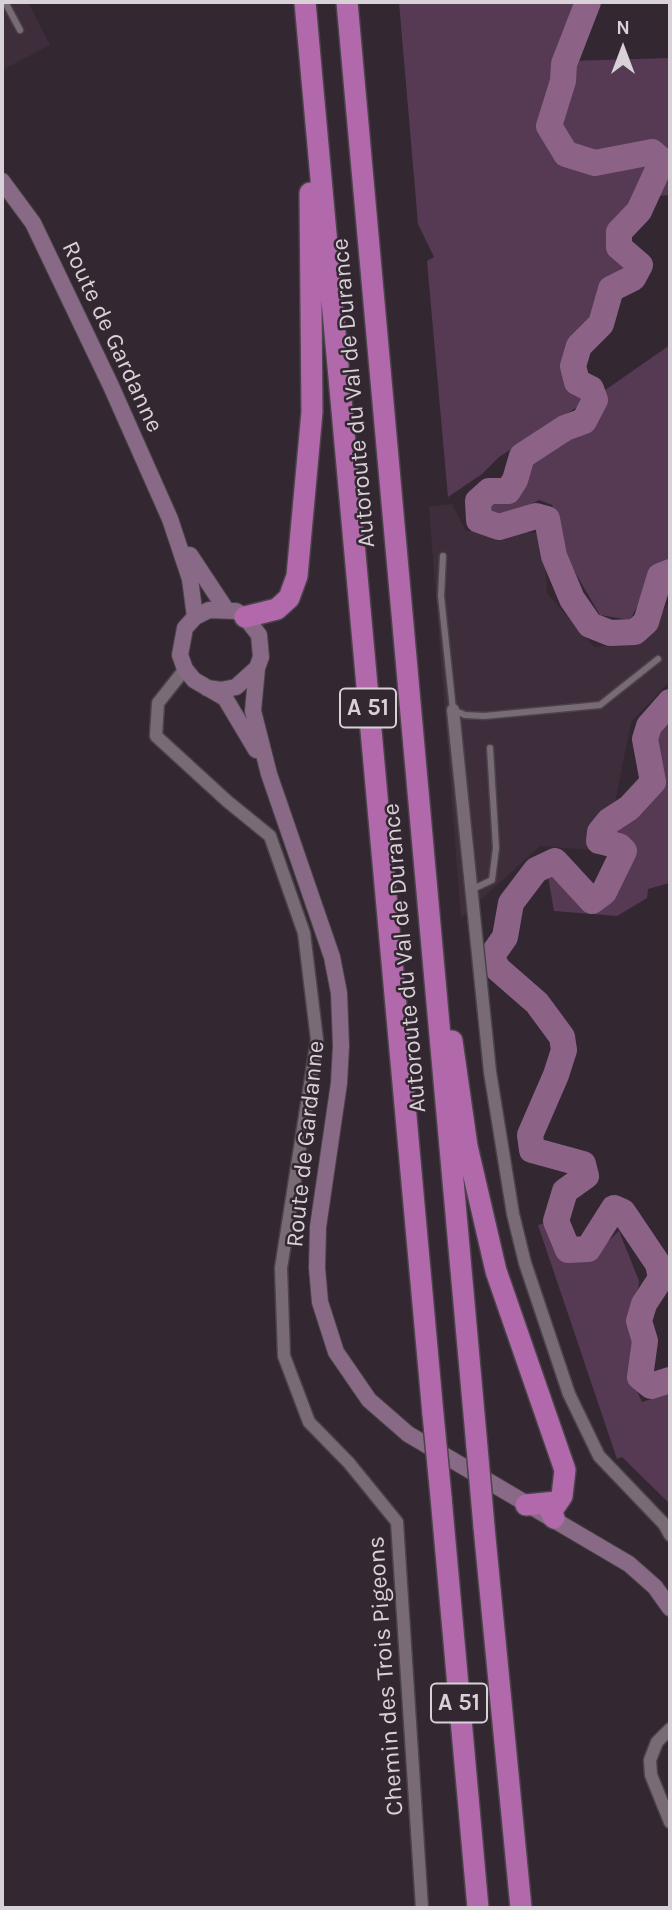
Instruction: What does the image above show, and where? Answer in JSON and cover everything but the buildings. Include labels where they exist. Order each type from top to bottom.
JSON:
[{"type":"highway","points":[[246,617],[267,614],[289,598],[297,576],[306,502],[313,412],[314,339],[305,2]]},
{"type":"highway","name":"Autoroute du Val de Durance","points":[[305,2],[478,1908]]},
{"type":"highway","name":"Autoroute du Val de Durance","points":[[347,2],[406,684],[521,1908]]},
{"type":"highway","points":[[406,684],[467,1146],[496,1271],[565,1470],[562,1496],[555,1510],[526,1505]]},
{"type":"main road","name":"Route de Gardanne","points":[[2,181],[33,223],[59,271],[170,519]]},
{"type":"main road","points":[[170,519],[201,574],[225,608]]},
{"type":"main road","points":[[170,519],[190,579],[195,617]]},
{"type":"main road","points":[[225,608],[246,617],[259,635],[261,657],[257,668],[253,711],[268,774],[243,724],[225,698],[194,680],[185,669],[180,655],[180,641],[195,617],[209,610],[225,608]]},
{"type":"main road","points":[[207,688],[221,690],[236,687],[257,668]]},
{"type":"main road","name":"Route de Gardanne","points":[[268,774],[332,957],[339,993],[339,1083],[318,1227],[317,1259],[320,1302],[329,1334],[343,1366],[387,1418],[408,1434],[526,1505]]},
{"type":"main road","points":[[555,1510],[643,1575],[670,1605]]},
{"type":"street","name":"Chemin des Trois Pigeons","points":[[185,669],[158,703],[156,736],[227,801],[270,835],[304,933],[317,1040],[281,1269],[284,1356],[309,1422],[349,1463],[397,1522],[422,1908]]},
{"type":"street","points":[[453,710],[490,1072],[513,1214],[525,1264],[565,1383],[599,1456],[663,1524],[670,1535]]},
{"type":"street","points":[[670,1729],[657,1741],[650,1760],[651,1775],[670,1822]]},
{"type":"lane","points":[[5,2],[20,30]]},
{"type":"lane","points":[[443,556],[441,596],[453,710],[465,715],[484,716],[600,705],[658,659]]},
{"type":"lane","points":[[470,891],[492,880],[496,848],[490,748]]},
{"type":"shaded area","points":[[2,2],[28,2],[50,45],[2,70]]},
{"type":"shaded area","points":[[399,2],[585,2],[560,64],[559,80],[545,129],[560,152],[585,164],[603,166],[644,156],[653,157],[657,163],[637,206],[618,226],[615,240],[618,253],[636,266],[630,275],[609,287],[595,325],[572,350],[572,378],[591,392],[591,398],[499,457],[482,474],[448,497],[427,261],[434,257],[418,224]]},
{"type":"shaded area","points":[[670,58],[670,195],[649,197],[666,163],[665,156],[648,146],[600,158],[574,152],[562,143],[554,124],[570,61]]},
{"type":"shaded area","points":[[670,345],[670,558],[653,576],[630,620],[600,615],[569,562],[552,505],[539,500],[502,518],[485,516],[481,507],[491,495],[517,490],[525,459],[562,434],[585,425],[598,405],[598,395]]},
{"type":"shaded area","points":[[452,504],[466,531],[544,533],[547,593],[594,647],[638,643],[670,602],[670,681],[631,722],[605,851],[540,846],[461,918],[429,507]]},
{"type":"shaded area","points":[[670,709],[670,883],[648,889],[647,898],[617,916],[554,911],[547,870],[552,866],[572,881],[590,903],[598,904],[604,900],[629,847],[624,842],[605,839],[603,833],[642,803],[649,793],[657,777],[648,736]]},
{"type":"shaded area","points":[[552,1221],[562,1246],[577,1260],[589,1260],[619,1231],[639,1281],[629,1373],[642,1402],[670,1393],[670,1504],[622,1457],[617,1459],[538,1225]]},
{"type":"waterway","points":[[588,2],[564,64],[563,81],[549,126],[566,154],[595,163],[652,152],[662,161],[639,211],[619,232],[619,247],[640,265],[633,278],[611,289],[601,324],[579,346],[573,366],[577,382],[591,389],[595,400],[584,421],[565,428],[522,456],[515,480],[508,491],[489,491],[478,501],[479,520],[499,527],[536,516],[547,519],[554,556],[572,599],[590,625],[610,633],[635,632],[646,622],[660,576],[670,572]]},
{"type":"waterway","points":[[670,702],[649,726],[645,739],[653,782],[629,808],[609,821],[600,832],[599,841],[619,846],[624,851],[604,892],[592,901],[555,861],[536,870],[511,903],[505,937],[491,957],[498,969],[537,1003],[562,1037],[564,1050],[556,1075],[530,1135],[532,1150],[583,1164],[586,1176],[565,1191],[556,1221],[568,1250],[588,1249],[614,1208],[623,1212],[658,1264],[661,1278],[644,1304],[639,1321],[645,1341],[640,1377],[651,1386],[670,1380]]}]
